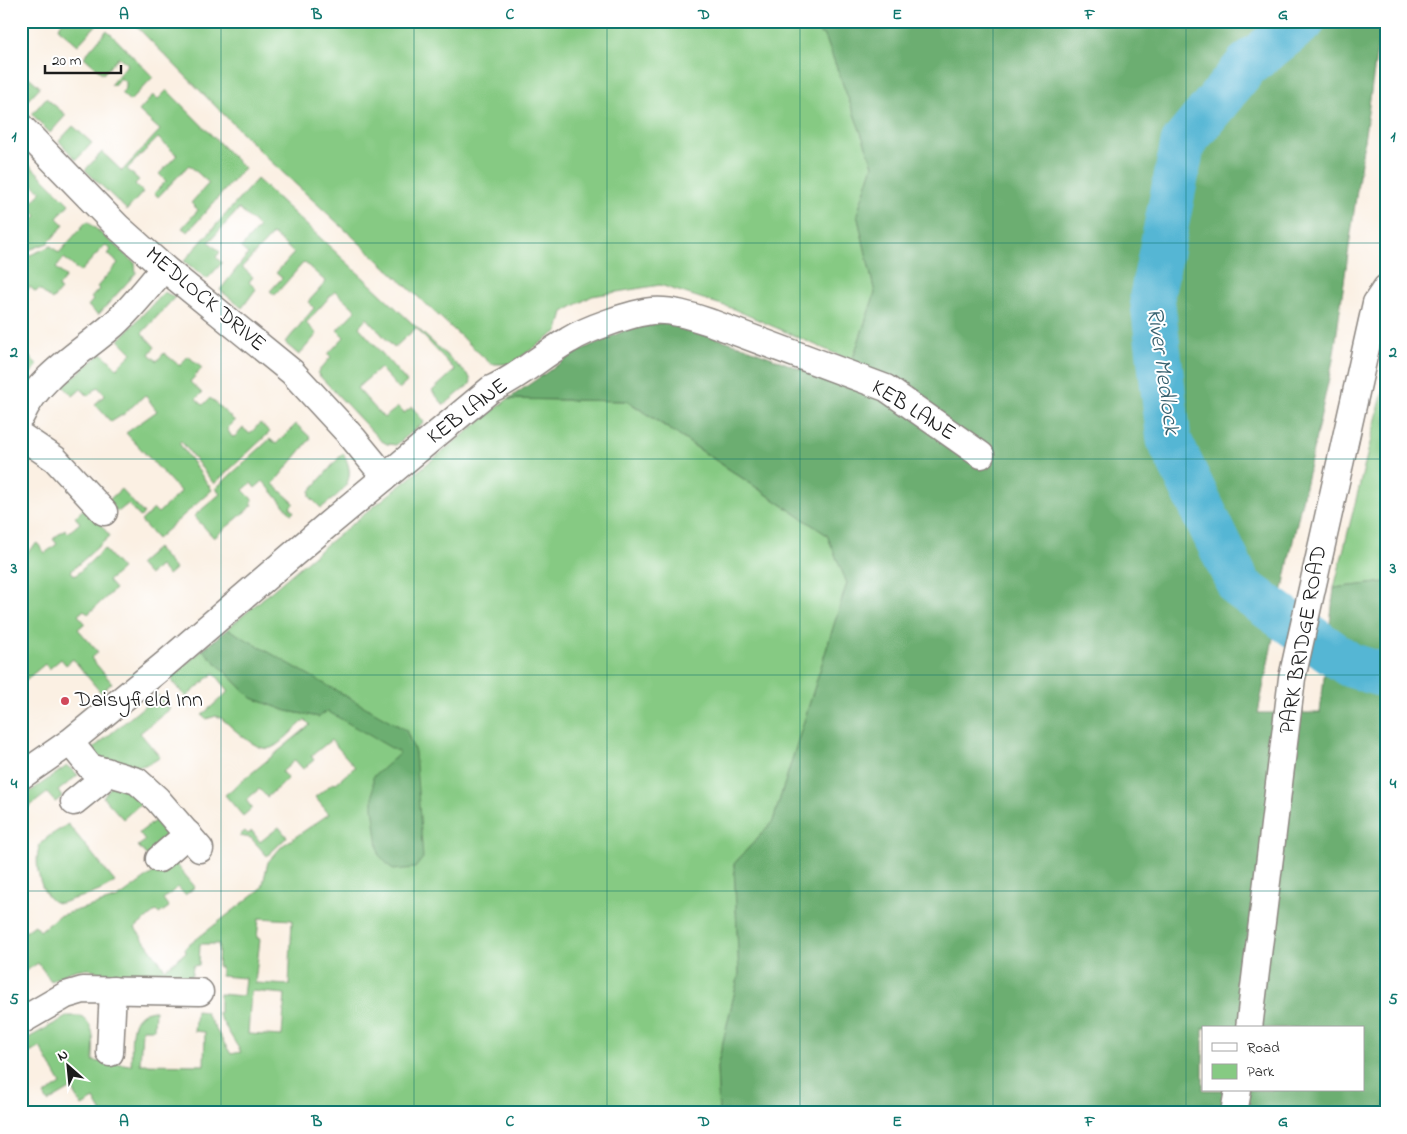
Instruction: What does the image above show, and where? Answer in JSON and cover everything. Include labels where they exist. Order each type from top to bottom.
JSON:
[{"type":"street","name":"MEDLOCK DRIVE","points":[[21,128],[95,204],[164,268],[292,372],[385,477]]},
{"type":"street","points":[[21,416],[52,374],[112,325],[164,268]]},
{"type":"street","name":"PARK BRIDGE ROAD","points":[[1249,1026],[1292,678],[1376,303],[1386,288]]},
{"type":"street","name":"KEB LANE","points":[[21,776],[70,742],[164,665],[491,389],[503,384],[570,339],[619,320],[652,311],[685,315],[712,323],[886,388],[981,455]]},
{"type":"street","points":[[21,436],[75,463],[104,512]]},
{"type":"street","points":[[70,742],[90,767],[137,781],[157,799],[194,842],[159,859]]},
{"type":"street","points":[[74,802],[100,781],[106,771]]},
{"type":"street","points":[[21,1021],[66,995],[82,990],[200,992]]},
{"type":"street","points":[[110,1053],[113,990]]},
{"type":"street","points":[[1234,1113],[1238,1092]]},
{"type":"green space","points":[[63,21],[99,22],[78,45],[58,28]]},
{"type":"green space","points":[[131,21],[799,21],[825,36],[873,165],[857,214],[875,293],[852,361],[731,308],[660,285],[592,296],[563,312],[558,331],[511,364],[491,364],[266,157]]},
{"type":"green space","points":[[799,21],[1381,21],[1333,360],[1289,559],[1258,713],[1320,713],[1334,588],[1386,582],[1386,1113],[719,1113],[717,1067],[739,974],[734,864],[773,821],[847,583],[827,535],[628,401],[508,399],[576,352],[628,329],[666,322],[742,346],[849,388],[852,361],[875,293],[857,214],[873,165],[825,36]]},
{"type":"green space","points":[[107,30],[153,77],[130,101],[121,93],[126,88],[126,82],[120,78],[113,86],[111,84],[128,64],[119,57],[103,74],[84,57]]},
{"type":"green space","points":[[21,70],[40,87],[24,104],[21,102]]},
{"type":"green space","points":[[167,90],[244,168],[188,232],[182,228],[198,210],[191,203],[209,183],[189,165],[158,197],[154,193],[166,181],[159,174],[177,155],[158,138],[127,169],[139,180],[135,184],[143,192],[127,210],[85,170],[102,152],[122,171],[160,130],[139,111],[153,95],[158,99]]},
{"type":"green space","points":[[46,98],[66,115],[50,133],[32,114]]},
{"type":"green space","points":[[73,126],[92,143],[76,160],[59,141]]},
{"type":"green space","points":[[21,159],[33,168],[69,204],[57,218],[64,225],[48,243],[21,253],[21,216],[29,223],[37,216],[28,207],[41,192],[21,173]]},
{"type":"green space","points":[[257,179],[469,376],[470,384],[444,405],[432,391],[455,370],[416,328],[394,348],[367,318],[359,327],[407,382],[399,389],[380,368],[357,388],[384,418],[398,407],[404,413],[412,407],[424,422],[396,445],[387,444],[380,440],[317,373],[331,357],[328,354],[344,337],[337,330],[356,310],[335,291],[306,323],[317,334],[299,355],[285,343],[314,308],[308,302],[326,282],[304,262],[275,295],[270,291],[282,278],[276,273],[294,253],[273,234],[242,267],[253,277],[249,282],[256,289],[242,308],[220,290],[248,254],[241,248],[259,227],[239,209],[209,242],[220,252],[216,257],[222,263],[207,279],[184,261]]},
{"type":"green space","points":[[87,221],[135,263],[136,273],[98,315],[88,306],[93,300],[91,298],[99,289],[97,287],[118,263],[108,254],[111,250],[105,245],[80,272],[64,258],[56,268],[66,277],[58,287],[61,290],[52,300],[39,289],[36,292],[30,287],[22,296],[21,259],[51,246],[59,253]]},
{"type":"green space","points":[[164,292],[175,297],[142,333],[155,347],[149,354],[157,361],[164,353],[180,366],[188,356],[202,368],[190,382],[202,393],[196,399],[203,405],[210,398],[235,421],[227,429],[232,437],[236,436],[243,428],[250,434],[260,423],[270,432],[214,484],[181,441],[179,443],[212,490],[157,539],[141,521],[154,509],[158,513],[181,492],[126,433],[157,411],[145,395],[124,414],[111,422],[95,404],[105,395],[98,387],[88,396],[81,389],[73,396],[63,386],[102,353],[117,368],[132,353],[119,340]]},
{"type":"green space","points":[[24,351],[38,365],[21,384],[21,354]]},
{"type":"green space","points":[[1386,383],[1386,582],[1334,588],[1382,395]]},
{"type":"green space","points":[[508,399],[627,401],[827,535],[847,583],[773,821],[734,864],[739,974],[717,1067],[719,1113],[102,1113],[94,1099],[82,1106],[72,1088],[48,1102],[44,1095],[61,1084],[40,1047],[21,1058],[21,1042],[68,1016],[81,1016],[90,1025],[93,1036],[93,1061],[131,1065],[132,1030],[135,1022],[145,1012],[155,1010],[154,1029],[142,1029],[140,1064],[204,1065],[205,1032],[194,1031],[196,1011],[205,1012],[231,1054],[241,1052],[217,1013],[220,1013],[220,994],[243,996],[245,978],[221,976],[221,967],[218,967],[219,944],[200,944],[199,965],[193,966],[192,975],[186,978],[100,973],[94,970],[81,969],[69,972],[51,981],[38,963],[21,974],[21,935],[35,925],[40,931],[58,916],[118,898],[172,859],[195,887],[185,895],[178,887],[163,899],[169,907],[159,914],[156,911],[135,928],[165,969],[186,952],[185,948],[262,888],[268,862],[282,846],[329,814],[315,797],[333,783],[335,784],[355,767],[331,740],[311,756],[314,760],[303,769],[295,760],[282,772],[288,779],[267,797],[259,789],[246,800],[252,808],[243,816],[225,795],[310,725],[305,720],[275,746],[271,748],[259,747],[244,738],[221,718],[216,716],[206,719],[202,715],[229,691],[214,673],[186,697],[172,681],[173,675],[326,545]],"holes":[[[204,651],[326,712],[319,717],[287,711],[252,698]],[[259,918],[292,920],[289,985],[255,983],[260,939],[257,938]],[[251,991],[285,994],[282,1036],[248,1034]]]},
{"type":"green space","points":[[296,424],[311,438],[273,484],[294,503],[290,507],[294,512],[291,514],[263,481],[255,488],[251,483],[243,490],[253,500],[251,502],[253,505],[214,538],[194,516],[220,494],[216,488],[270,439],[276,444]]},
{"type":"green space","points":[[343,453],[348,463],[349,478],[336,497],[321,508],[310,497],[310,491]]},
{"type":"green space","points":[[121,489],[144,514],[140,517],[128,504],[119,511],[115,510],[109,500]]},
{"type":"green space","points":[[86,507],[110,536],[71,571],[75,576],[104,549],[122,569],[108,581],[115,589],[88,614],[84,610],[78,615],[85,623],[78,629],[98,652],[91,658],[112,683],[101,693],[73,659],[66,665],[61,659],[49,669],[45,664],[22,683],[24,685],[21,687],[21,545],[27,552],[37,543],[45,553],[57,544],[53,539],[65,529],[68,533],[80,523],[75,517]]},
{"type":"green space","points":[[157,548],[175,569],[168,575],[160,566],[149,575],[139,564]]},
{"type":"green space","points":[[228,629],[406,730],[415,752],[423,858],[415,868],[393,870],[379,855],[373,807],[373,777],[400,753],[327,711],[319,717],[287,711],[252,698],[203,650]]},
{"type":"green space","points":[[158,695],[170,709],[140,733],[160,757],[148,764],[132,767],[116,766],[100,759],[92,749]]},
{"type":"green space","points":[[67,766],[78,775],[58,791],[62,797],[55,802],[47,793],[21,813],[21,798]]},
{"type":"green space","points":[[112,785],[146,799],[123,819],[103,797]]},
{"type":"green space","points":[[161,816],[169,828],[167,836],[147,856],[138,846],[145,841],[139,833]]},
{"type":"green space","points":[[68,824],[115,882],[95,893],[58,903],[46,894],[42,886],[37,866],[37,857],[42,842]]},
{"type":"green space","points":[[279,827],[287,837],[267,856],[251,838],[239,836],[245,831],[248,834],[252,831],[260,842]]},
{"type":"waterway","name":"River Medlock","points":[[1303,21],[1247,65],[1183,143],[1152,296],[1169,440],[1240,587],[1350,665],[1386,676]]},
{"type":"place","name":"Daisyfield Inn","points":[[65,701]]}]
